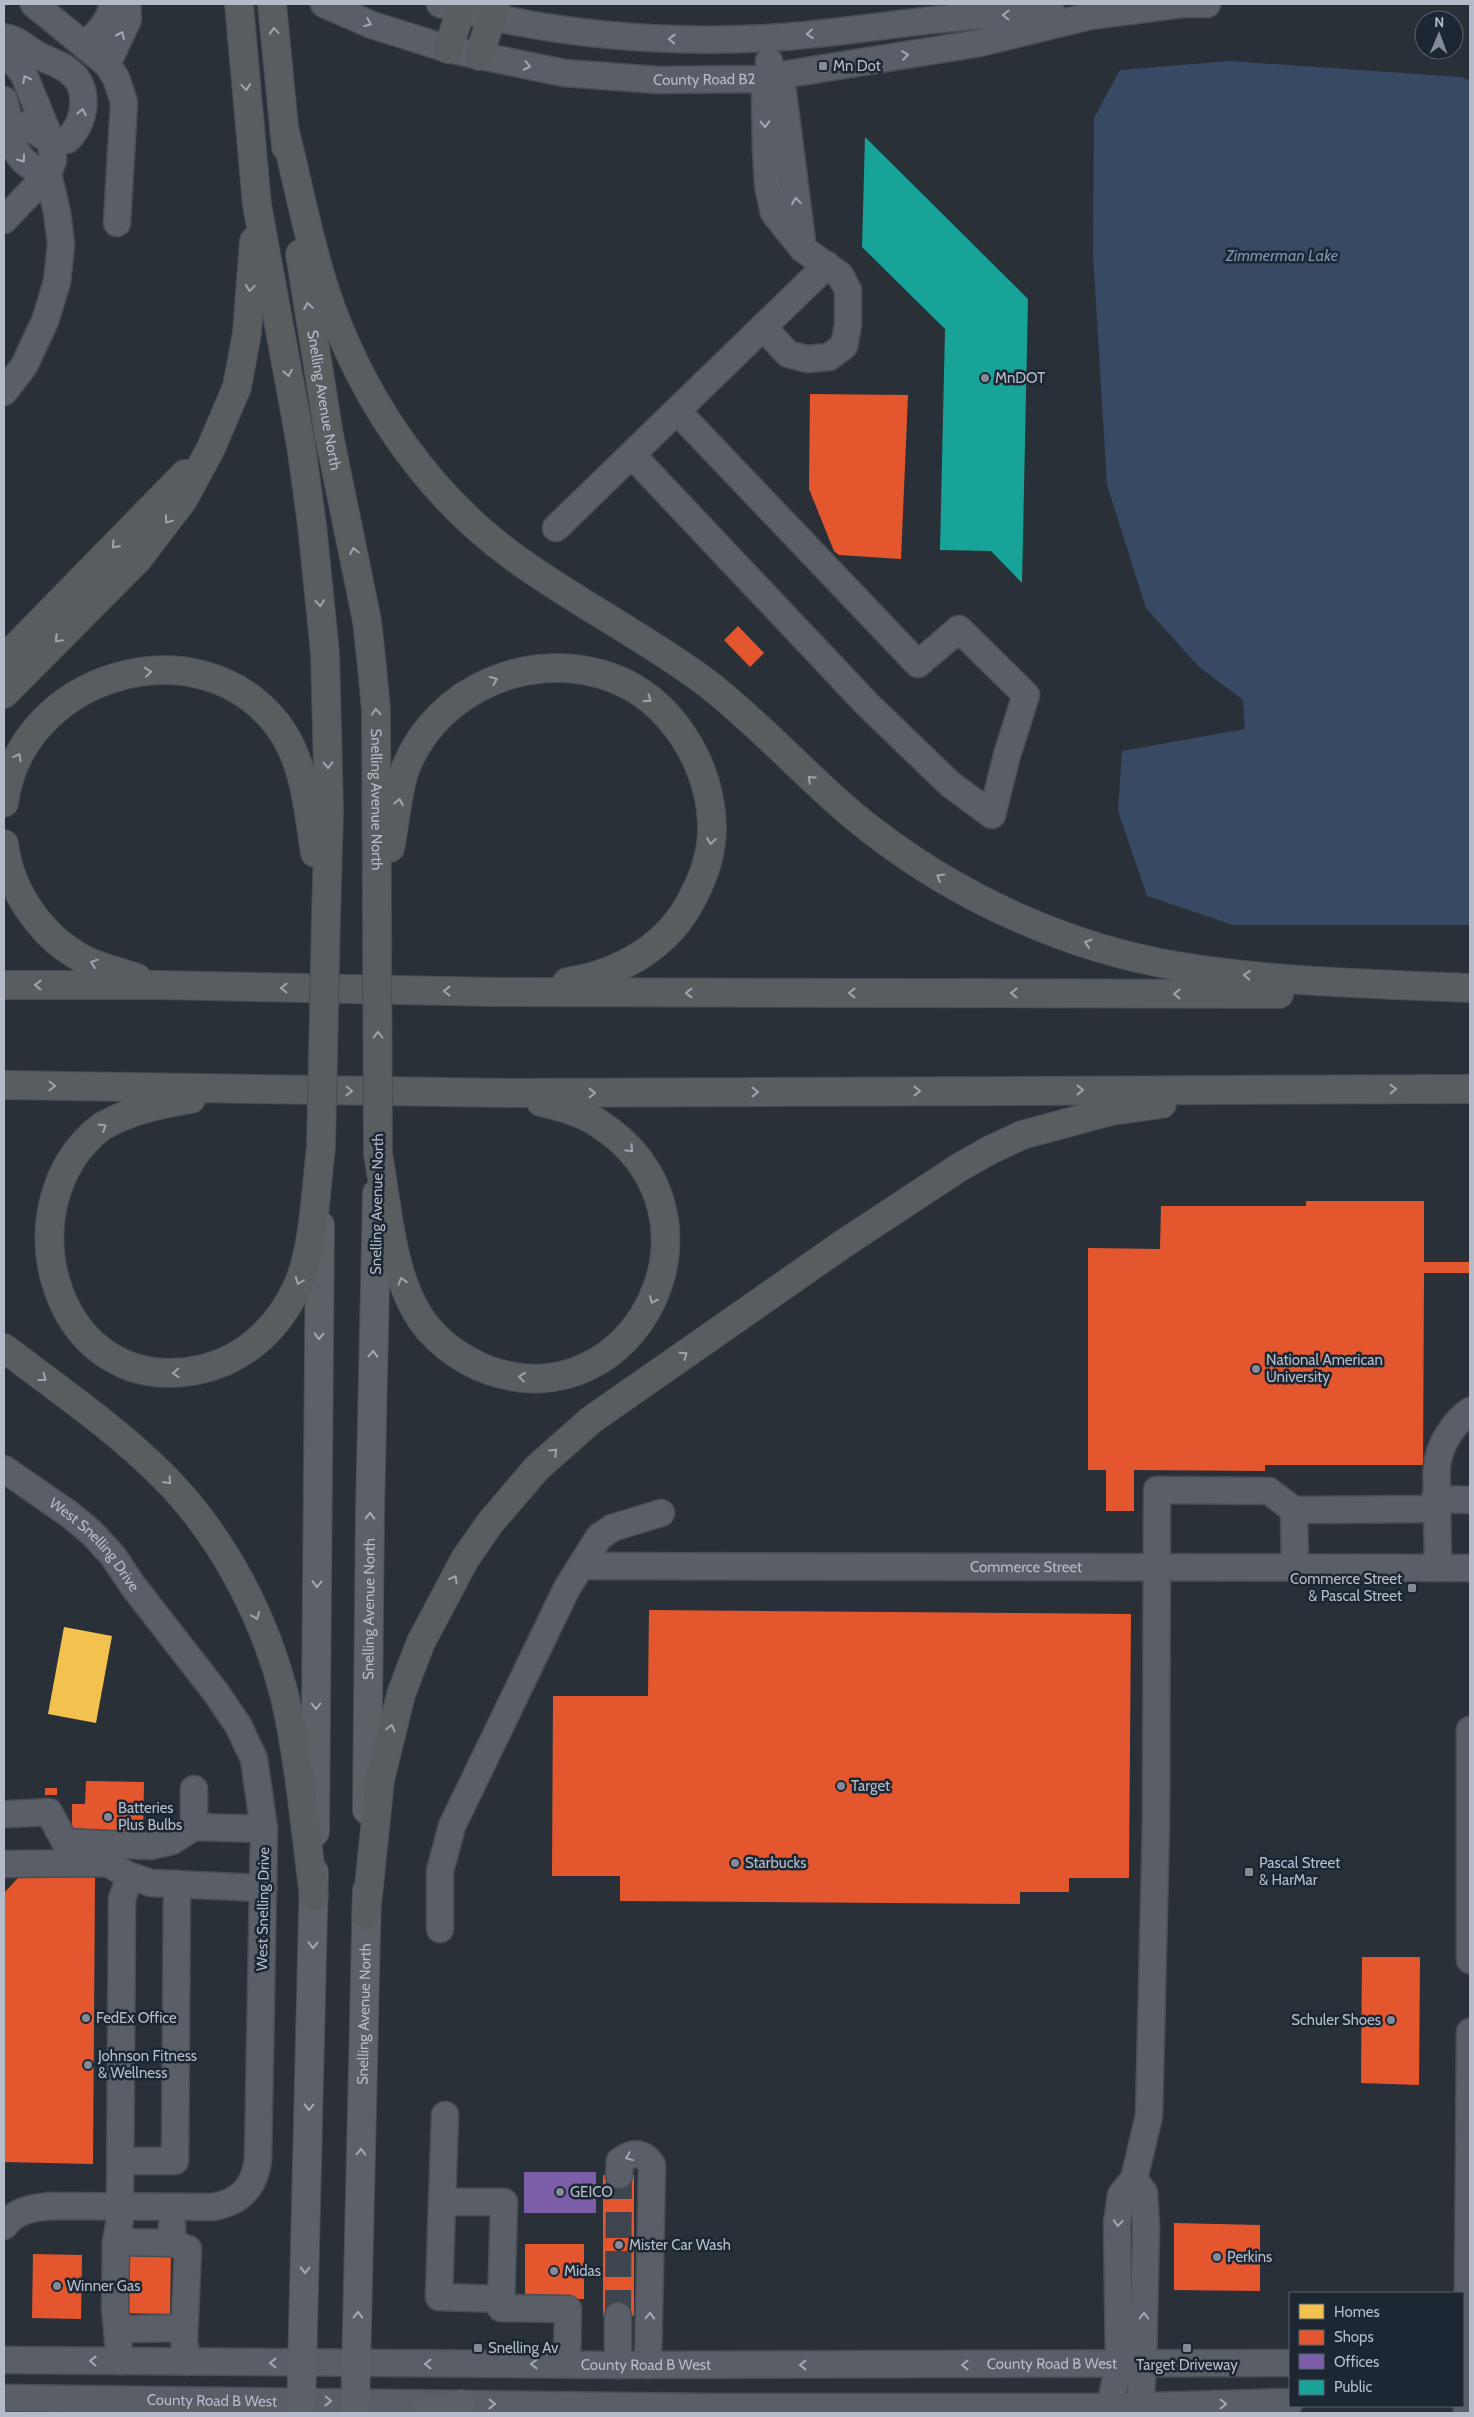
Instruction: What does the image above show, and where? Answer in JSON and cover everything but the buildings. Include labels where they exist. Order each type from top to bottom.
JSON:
[{"type":"highway","name":"Snelling Avenue North","points":[[239,4],[257,205],[301,445],[325,653],[329,810],[321,1147]]},
{"type":"highway","name":"Snelling Avenue North","points":[[272,4],[292,202],[303,278],[329,435],[367,621],[376,710],[378,1154]]},
{"type":"highway","points":[[448,49],[454,6]]},
{"type":"highway","points":[[479,56],[494,11]]},
{"type":"highway","points":[[284,128],[320,274],[330,306],[344,340],[386,420],[416,463],[474,526],[553,585],[707,684],[757,725],[837,802],[875,833],[919,864],[996,907],[1064,935],[1120,953],[1173,965],[1221,972],[1310,980],[1470,988]]},
{"type":"highway","points":[[4,694],[138,559],[184,500],[211,448],[237,387],[247,333],[257,205]]},
{"type":"highway","points":[[4,659],[211,448]]},
{"type":"highway","points":[[377,918],[406,767],[434,721],[456,701],[478,687],[500,677],[527,669],[582,671],[611,677],[634,690],[659,707],[678,728],[702,772],[709,798],[712,828],[709,856],[701,882],[689,906],[673,927],[652,948],[629,963],[602,974],[574,981],[496,992]]},
{"type":"highway","points":[[4,803],[14,764],[28,739],[63,702],[87,688],[113,677],[167,670],[193,672],[218,680],[240,690],[260,705],[277,724],[291,746],[302,776],[326,916]]},
{"type":"highway","points":[[4,844],[14,884],[29,910],[46,931],[86,961],[157,985]]},
{"type":"highway","points":[[4,985],[157,985],[496,992],[1470,994]]},
{"type":"highway","points":[[4,1085],[508,1093],[1344,1088],[1470,1089]]},
{"type":"highway","points":[[366,1915],[380,1780],[386,1748],[401,1694],[421,1642],[465,1558],[490,1522],[511,1496],[560,1445],[591,1420],[843,1244],[930,1186],[990,1150],[1030,1132],[1112,1111],[1156,1104],[1344,1088]]},
{"type":"highway","points":[[265,1090],[192,1099],[134,1112],[99,1128],[67,1155],[47,1185],[40,1203],[36,1244],[42,1281],[51,1302],[74,1332],[94,1349],[116,1362],[152,1372],[175,1374],[210,1367],[232,1359],[253,1345],[271,1328],[298,1285],[306,1259],[321,1147]]},
{"type":"highway","points":[[378,1154],[397,1264],[404,1289],[417,1313],[433,1334],[453,1352],[476,1365],[502,1374],[528,1379],[569,1373],[593,1363],[613,1350],[639,1324],[652,1303],[662,1274],[666,1243],[666,1220],[660,1200],[650,1175],[635,1154],[597,1122],[577,1112],[508,1093]]},
{"type":"highway","points":[[4,1348],[140,1453],[197,1515],[226,1557],[250,1602],[270,1649],[285,1698],[294,1744],[314,1896]]},
{"type":"main road","name":"Snelling Avenue North","points":[[301,2407],[314,1896],[321,1147]]},
{"type":"main road","name":"Snelling Avenue North","points":[[355,2407],[366,1915],[370,1513],[378,1154]]},
{"type":"main road","points":[[425,2413],[461,2404]]},
{"type":"street","points":[[34,4],[107,64],[116,78],[124,102],[118,222]]},
{"type":"street","points":[[85,46],[104,24],[112,10],[112,4]]},
{"type":"street","points":[[107,64],[128,19],[127,4]]},
{"type":"street","name":"County Road B2","points":[[324,4],[372,25],[448,49],[564,73],[658,80],[757,79],[980,43],[1090,16],[1182,4],[1207,4]]},
{"type":"street","name":"County Road B2","points":[[454,6],[494,11],[557,30],[616,36],[689,39],[766,38],[991,15],[1090,16]]},
{"type":"street","points":[[4,37],[17,40],[34,53],[65,68],[76,78],[81,87],[83,106],[78,126],[67,140],[51,141],[26,126],[7,133]]},
{"type":"street","points":[[763,327],[788,354],[807,359],[829,357],[844,346],[848,325],[848,290],[840,275],[803,249],[774,213],[768,185],[765,94],[771,76],[766,38]]},
{"type":"street","points":[[4,48],[24,75],[51,141],[53,160],[48,174],[4,220]]},
{"type":"street","points":[[4,100],[7,133],[21,160],[31,168],[48,174]]},
{"type":"street","points":[[8,380],[45,322],[59,272],[60,236],[48,174]]},
{"type":"street","points":[[556,528],[716,375],[826,265]]},
{"type":"street","points":[[632,455],[867,704],[950,784],[992,815],[1006,755],[1026,695],[959,629],[918,664],[677,411]]},
{"type":"street","points":[[1438,1568],[1437,1464],[1447,1435],[1460,1418],[1470,1411]]},
{"type":"street","name":"West Snelling Drive","points":[[4,1470],[69,1514],[92,1533],[113,1556],[133,1586],[217,1694],[238,1725],[254,1759],[264,1829],[256,2171],[246,2192],[229,2203],[213,2207],[50,2206],[30,2208],[5,2218]]},
{"type":"street","points":[[1140,2406],[1131,2364],[1146,2227],[1144,2193],[1134,2179],[1149,2116],[1156,1822],[1157,1490],[1269,1491],[1294,1510],[1429,1509],[1437,1499]]},
{"type":"street","points":[[1437,1499],[1470,1500]]},
{"type":"street","points":[[1294,1510],[1295,1568]]},
{"type":"street","points":[[440,1929],[440,1871],[452,1826],[564,1594],[599,1538],[612,1528],[661,1513]]},
{"type":"street","name":"Commerce Street","points":[[582,1566],[1470,1568]]},
{"type":"street","points":[[1470,1730],[1470,1960]]},
{"type":"street","points":[[194,1789],[194,1827]]},
{"type":"street","points":[[9,1814],[49,1812],[65,1842],[107,1853],[130,1876],[151,1883],[263,1888]]},
{"type":"street","points":[[4,1864],[107,1853],[163,1844],[194,1827],[264,1829]]},
{"type":"street","points":[[120,2361],[115,2308],[116,2242],[121,2207],[122,2161],[122,1899],[130,1876]]},
{"type":"street","points":[[122,2161],[175,2161],[177,1884]]},
{"type":"street","points":[[1467,2401],[1470,2032]]},
{"type":"street","points":[[445,2115],[440,2297],[501,2299]]},
{"type":"street","points":[[619,2175],[620,2161],[628,2155],[640,2153],[648,2158],[652,2165],[648,2365]]},
{"type":"street","points":[[442,2202],[504,2202],[501,2308],[568,2309],[567,2364]]},
{"type":"street","points":[[171,2208],[172,2243]]},
{"type":"street","points":[[116,2242],[172,2243],[188,2249],[184,2328],[187,2362]]},
{"type":"street","points":[[618,2316],[618,2365]]},
{"type":"street","points":[[118,2329],[184,2328]]},
{"type":"street","name":"County Road B West","points":[[4,2360],[618,2365],[1289,2363]]},
{"type":"street","points":[[1110,2407],[1131,2364]]},
{"type":"street","name":"County Road B West","points":[[4,2398],[301,2407],[461,2404],[710,2410],[1110,2407],[1289,2402]]},
{"type":"water","name":"Zimmerman Lake","points":[[1229,61],[1460,77],[1470,80],[1470,925],[1233,925],[1147,896],[1118,811],[1122,751],[1245,729],[1243,700],[1199,667],[1146,608],[1107,485],[1093,254],[1094,118],[1120,70]]},
{"type":"tunnel","points":[[618,2316],[619,2175]]},
{"type":"place","name":"Mn Dot","points":[[823,66]]},
{"type":"place","name":"MnDOT","points":[[985,378]]},
{"type":"place","name":"National American University","points":[[1256,1369]]},
{"type":"place","name":"Commerce Street & Pascal Street","points":[[1412,1588]]},
{"type":"place","name":"Target","points":[[841,1786]]},
{"type":"place","name":"Batteries Plus Bulbs","points":[[108,1817]]},
{"type":"place","name":"Starbucks","points":[[735,1863]]},
{"type":"place","name":"Pascal Street & HarMar","points":[[1249,1872]]},
{"type":"place","name":"FedEx Office","points":[[86,2018]]},
{"type":"place","name":"Schuler Shoes","points":[[1391,2020]]},
{"type":"place","name":"Johnson Fitness & Wellness","points":[[88,2065]]},
{"type":"place","name":"GEICO","points":[[560,2192]]},
{"type":"place","name":"Mister Car Wash","points":[[619,2245]]},
{"type":"place","name":"Perkins","points":[[1217,2257]]},
{"type":"place","name":"Midas","points":[[554,2271]]},
{"type":"place","name":"Winner Gas","points":[[57,2286]]},
{"type":"place","name":"Snelling Av","points":[[478,2348]]},
{"type":"place","name":"Target Driveway","points":[[1187,2348]]}]
